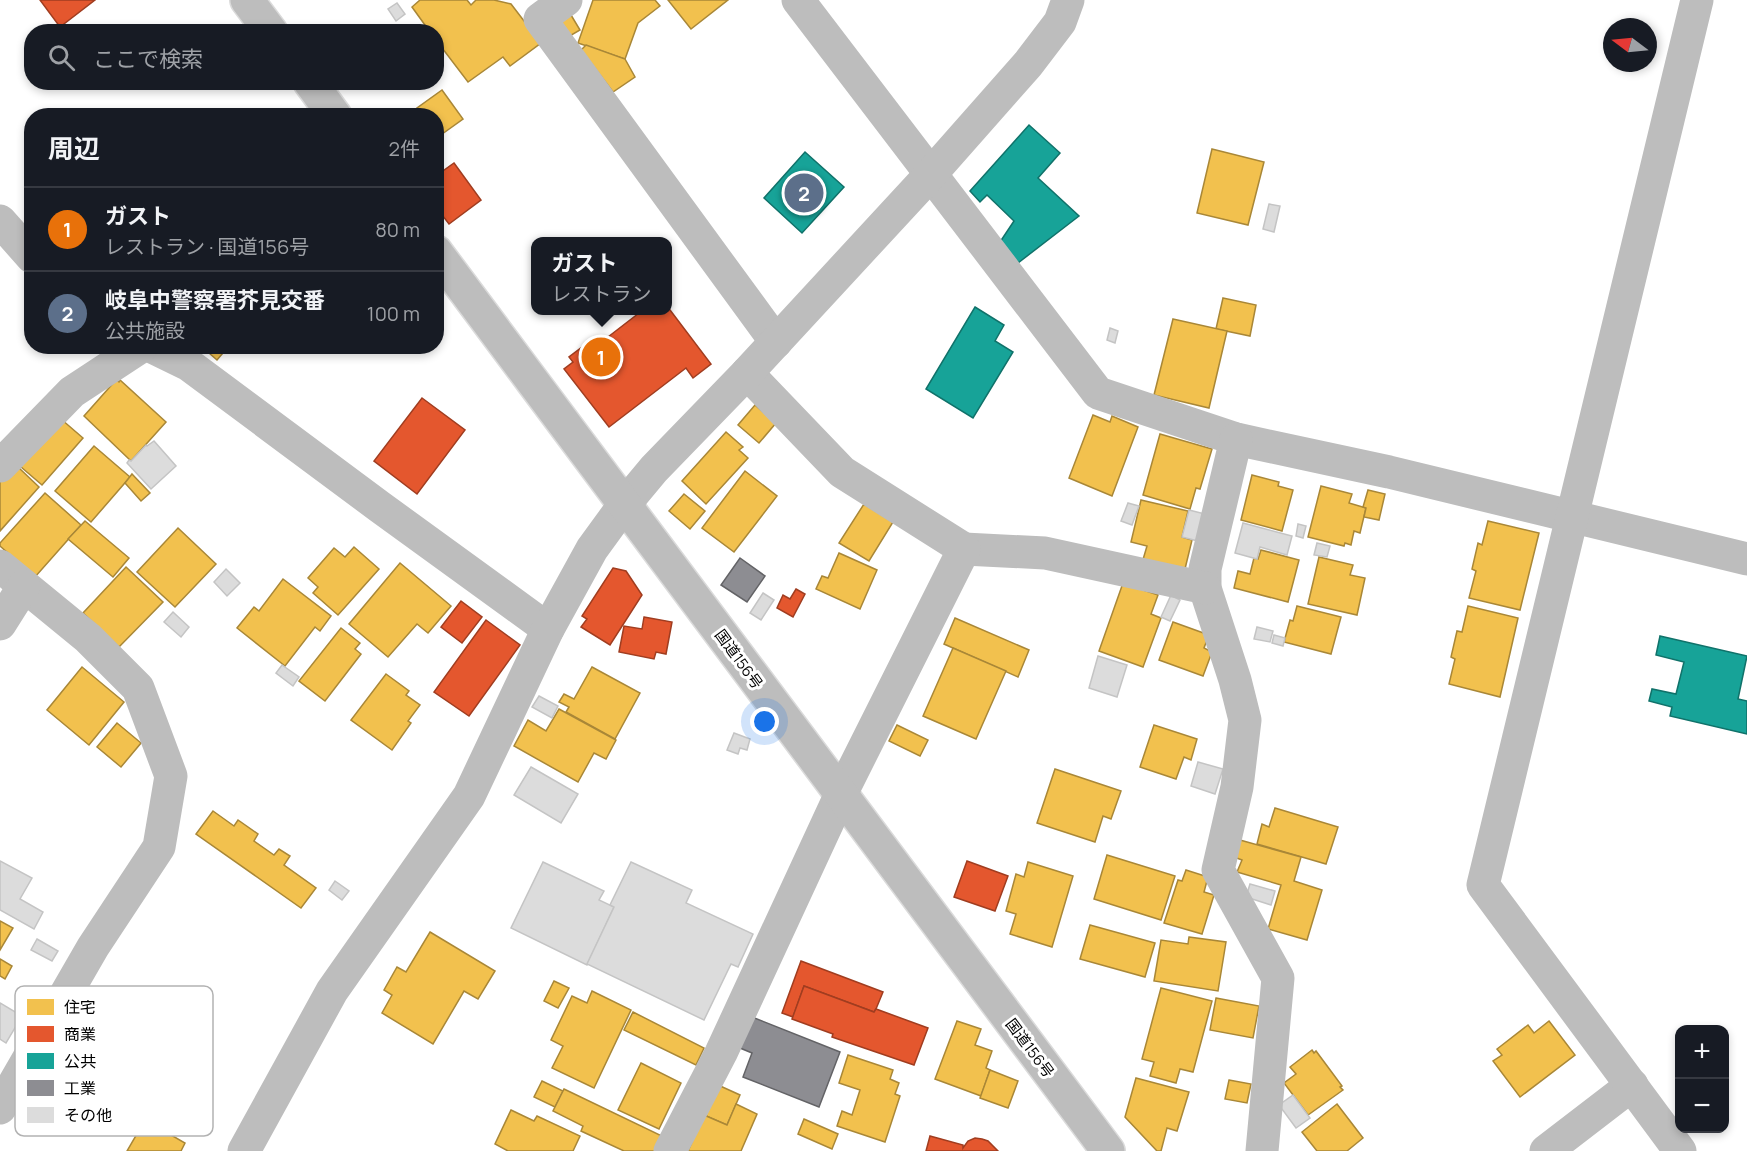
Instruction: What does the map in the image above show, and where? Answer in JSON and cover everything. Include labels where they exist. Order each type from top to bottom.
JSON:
[{"type":"main road","points":[[247,0],[265,24]]},
{"type":"main road","points":[[566,0],[540,19],[776,342]]},
{"type":"main road","points":[[798,0],[1098,393],[1236,439],[1389,472],[1747,559]]},
{"type":"main road","points":[[244,1151],[332,992],[469,796],[548,629],[592,549],[624,505],[654,470],[930,175],[1028,64],[1060,22],[1068,0]]},
{"type":"main road","points":[[1680,1151],[1483,885],[1697,0]]},
{"type":"main road","points":[[316,90],[329,108]]},
{"type":"main road","points":[[0,221],[24,248]]},
{"type":"main road","name":"国道156号","points":[[444,263],[840,796],[1108,1151]]},
{"type":"main road","points":[[0,466],[72,392],[130,354]]},
{"type":"main road","points":[[167,354],[189,364],[548,629]]},
{"type":"main road","points":[[747,373],[842,472],[964,549],[1046,553],[1205,588]]},
{"type":"main road","points":[[1236,439],[1205,569],[1205,588],[1235,680],[1245,720],[1237,787],[1218,870],[1278,978],[1262,1151]]},
{"type":"main road","points":[[670,1151],[721,1053],[840,796],[964,549]]},
{"type":"main road","points":[[0,624],[12,576],[88,638],[138,688],[171,776],[159,847],[93,947],[70,986]]},
{"type":"main road","points":[[0,1108],[15,1082]]},
{"type":"main road","points":[[1546,1151],[1632,1085]]},
{"type":"building: 住宅","points":[[420,0],[467,0],[471,5],[476,0],[494,0],[511,4],[541,43],[510,66],[503,57],[468,82],[444,50],[444,24],[424,24],[412,7]]},
{"type":"building: 住宅","points":[[593,0],[655,0],[660,6],[638,23],[625,59],[578,43]]},
{"type":"building: 住宅","points":[[668,0],[728,0],[691,29]]},
{"type":"building: 住宅","points":[[571,15],[580,30],[568,37],[559,23]]},
{"type":"building: 住宅","points":[[586,45],[625,59],[635,77],[613,92],[581,50]]},
{"type":"building: 住宅","points":[[442,90],[463,119],[444,133],[444,108],[417,108]]},
{"type":"building: 住宅","points":[[1212,149],[1264,162],[1248,225],[1197,213]]},
{"type":"building: 住宅","points":[[1223,298],[1256,305],[1250,336],[1216,329]]},
{"type":"building: 住宅","points":[[1173,319],[1227,331],[1209,408],[1154,395]]},
{"type":"building: 住宅","points":[[210,354],[222,354],[217,360]]},
{"type":"building: 住宅","points":[[116,380],[119,382],[120,380],[166,422],[131,461],[84,416]]},
{"type":"building: 住宅","points":[[755,405],[776,423],[759,443],[738,425]]},
{"type":"building: 住宅","points":[[54,413],[83,438],[42,485],[14,461]]},
{"type":"building: 住宅","points":[[1093,415],[1110,422],[1112,416],[1138,427],[1112,496],[1069,478]]},
{"type":"building: 住宅","points":[[726,432],[743,447],[739,450],[748,458],[706,504],[682,481]]},
{"type":"building: 住宅","points":[[1160,434],[1212,449],[1200,489],[1196,488],[1190,509],[1143,495]]},
{"type":"building: 住宅","points":[[94,446],[130,477],[91,522],[55,491]]},
{"type":"building: 住宅","points":[[18,467],[39,487],[0,531],[0,477]]},
{"type":"building: 住宅","points":[[745,471],[777,496],[734,552],[702,528]]},
{"type":"building: 住宅","points":[[132,474],[150,493],[141,501],[125,483]]},
{"type":"building: 住宅","points":[[1252,475],[1279,482],[1278,486],[1293,490],[1282,531],[1241,520]]},
{"type":"building: 住宅","points":[[1321,486],[1352,494],[1349,503],[1366,508],[1360,533],[1354,531],[1351,545],[1345,543],[1344,546],[1308,537]]},
{"type":"building: 住宅","points":[[1368,490],[1385,494],[1379,520],[1364,517],[1366,508],[1363,507]]},
{"type":"building: 住宅","points":[[45,493],[81,525],[35,577],[0,546],[0,543]]},
{"type":"building: 住宅","points":[[684,494],[705,511],[690,529],[669,511]]},
{"type":"building: 住宅","points":[[1141,500],[1188,511],[1182,537],[1192,540],[1184,573],[1142,563],[1147,546],[1131,542]]},
{"type":"building: 住宅","points":[[864,504],[893,522],[869,561],[839,543]]},
{"type":"building: 住宅","points":[[85,521],[129,558],[113,577],[68,539]]},
{"type":"building: 住宅","points":[[1488,521],[1539,533],[1520,610],[1469,598],[1476,571],[1472,569],[1478,543],[1482,545]]},
{"type":"building: 住宅","points":[[178,528],[216,564],[175,607],[137,572]]},
{"type":"building: 住宅","points":[[354,547],[379,569],[338,615],[313,593],[318,587],[308,578],[334,548],[345,557]]},
{"type":"building: 住宅","points":[[1261,550],[1299,560],[1288,602],[1234,588],[1238,571],[1250,574],[1254,558],[1258,559]]},
{"type":"building: 住宅","points":[[839,553],[877,570],[860,609],[816,589],[822,576],[828,578]]},
{"type":"building: 住宅","points":[[1319,557],[1353,565],[1350,575],[1365,578],[1357,615],[1308,604]]},
{"type":"building: 住宅","points":[[400,563],[451,606],[428,633],[417,624],[388,657],[349,624]]},
{"type":"building: 住宅","points":[[126,567],[163,602],[119,647],[83,613]]},
{"type":"building: 住宅","points":[[283,579],[331,616],[320,631],[315,627],[285,666],[237,628],[254,607],[259,611]]},
{"type":"building: 住宅","points":[[1123,583],[1158,595],[1151,614],[1161,618],[1143,667],[1099,651]]},
{"type":"building: 住宅","points":[[1297,606],[1341,617],[1331,654],[1284,642],[1290,620],[1293,621]]},
{"type":"building: 住宅","points":[[1468,606],[1518,618],[1500,697],[1449,684],[1455,659],[1451,657],[1457,631],[1462,632]]},
{"type":"building: 住宅","points":[[955,618],[1029,650],[1018,677],[944,644]]},
{"type":"building: 住宅","points":[[1173,622],[1209,635],[1204,648],[1212,652],[1203,676],[1159,660]]},
{"type":"building: 住宅","points":[[341,628],[360,643],[355,649],[361,654],[325,701],[299,681]]},
{"type":"building: 住宅","points":[[953,648],[1006,671],[976,739],[923,716]]},
{"type":"building: 住宅","points":[[82,667],[124,702],[89,745],[47,710]]},
{"type":"building: 住宅","points":[[592,667],[640,693],[615,739],[566,712],[569,707],[559,702],[564,694],[574,699]]},
{"type":"building: 住宅","points":[[386,674],[409,691],[406,695],[420,705],[408,721],[411,723],[392,750],[351,720]]},
{"type":"building: 住宅","points":[[559,709],[616,740],[606,759],[594,753],[578,782],[514,746],[528,720],[546,731]]},
{"type":"building: 住宅","points":[[117,723],[141,743],[121,767],[97,747]]},
{"type":"building: 住宅","points":[[897,725],[928,740],[920,756],[889,741]]},
{"type":"building: 住宅","points":[[1154,725],[1197,739],[1191,760],[1184,757],[1176,779],[1140,767]]},
{"type":"building: 住宅","points":[[1055,769],[1121,791],[1111,819],[1103,816],[1095,842],[1037,823]]},
{"type":"building: 住宅","points":[[1275,808],[1338,827],[1326,864],[1257,844],[1262,824],[1269,827]]},
{"type":"building: 住宅","points":[[213,811],[234,826],[238,820],[258,834],[254,841],[274,855],[279,849],[290,856],[284,865],[316,888],[301,908],[196,834]]},
{"type":"building: 住宅","points":[[1240,840],[1301,857],[1294,881],[1322,890],[1307,940],[1268,929],[1281,885],[1237,872],[1242,860],[1234,857]]},
{"type":"building: 住宅","points":[[1107,855],[1175,876],[1161,920],[1094,899]]},
{"type":"building: 住宅","points":[[1028,862],[1073,876],[1052,947],[1010,934],[1016,914],[1006,911],[1016,874],[1024,877]]},
{"type":"building: 住宅","points":[[1186,870],[1208,877],[1204,892],[1214,895],[1202,934],[1164,923],[1178,880],[1182,881]]},
{"type":"building: 住宅","points":[[0,921],[13,928],[0,950]]},
{"type":"building: 住宅","points":[[1090,925],[1155,943],[1145,977],[1080,959]]},
{"type":"building: 住宅","points":[[430,932],[495,971],[478,999],[464,991],[433,1044],[382,1013],[392,995],[384,990],[397,967],[406,972]]},
{"type":"building: 住宅","points":[[1189,937],[1226,942],[1218,991],[1154,981],[1161,940],[1188,944]]},
{"type":"building: 住宅","points":[[0,959],[12,966],[5,979],[0,976]]},
{"type":"building: 住宅","points":[[554,981],[569,988],[558,1008],[544,1001]]},
{"type":"building: 住宅","points":[[1161,988],[1212,1001],[1193,1072],[1180,1069],[1176,1083],[1150,1076],[1154,1062],[1142,1059]]},
{"type":"building: 住宅","points":[[592,991],[631,1010],[594,1088],[552,1068],[563,1046],[551,1040],[572,996],[587,1003]]},
{"type":"building: 住宅","points":[[1216,998],[1259,1006],[1253,1038],[1210,1030]]},
{"type":"building: 住宅","points":[[633,1012],[704,1048],[696,1065],[624,1030]]},
{"type":"building: 住宅","points":[[957,1021],[981,1029],[975,1045],[992,1051],[986,1068],[990,1070],[981,1096],[935,1079]]},
{"type":"building: 住宅","points":[[1549,1021],[1575,1055],[1520,1097],[1493,1061],[1502,1055],[1497,1049],[1528,1025],[1534,1033]]},
{"type":"building: 住宅","points":[[1312,1050],[1314,1053],[1316,1051],[1343,1090],[1308,1115],[1284,1083],[1296,1074],[1290,1067]]},
{"type":"building: 住宅","points":[[848,1055],[893,1070],[890,1079],[899,1083],[895,1094],[900,1096],[885,1142],[837,1126],[842,1111],[852,1115],[860,1090],[839,1083]]},
{"type":"building: 住宅","points":[[641,1063],[681,1083],[659,1129],[618,1110]]},
{"type":"building: 住宅","points":[[990,1070],[1018,1081],[1008,1108],[980,1098]]},
{"type":"building: 住宅","points":[[1136,1078],[1189,1092],[1177,1131],[1167,1128],[1161,1151],[1157,1151],[1125,1117]]},
{"type":"building: 住宅","points":[[1229,1080],[1251,1084],[1247,1103],[1225,1099]]},
{"type":"building: 住宅","points":[[542,1081],[563,1091],[555,1107],[534,1097]]},
{"type":"building: 住宅","points":[[718,1085],[740,1095],[727,1125],[704,1115]]},
{"type":"building: 住宅","points":[[564,1089],[664,1137],[657,1151],[624,1151],[581,1131],[583,1126],[553,1111]]},
{"type":"building: 住宅","points":[[736,1104],[757,1114],[741,1151],[688,1151],[704,1115],[727,1125]]},
{"type":"building: 住宅","points":[[1337,1104],[1363,1138],[1347,1151],[1317,1151],[1302,1132]]},
{"type":"building: 住宅","points":[[511,1110],[534,1121],[537,1116],[580,1136],[573,1151],[508,1151],[495,1144]]},
{"type":"building: 住宅","points":[[804,1119],[838,1134],[832,1149],[798,1134]]},
{"type":"building: 住宅","points":[[136,1136],[173,1136],[185,1143],[181,1151],[127,1151]]},
{"type":"building: 商業","points":[[40,0],[95,0],[64,24],[58,24]]},
{"type":"building: 商業","points":[[454,163],[481,200],[449,224],[444,217],[444,170]]},
{"type":"building: 商業","points":[[672,313],[711,364],[693,378],[686,368],[609,427],[564,369],[573,362],[569,357],[590,341],[595,347],[637,315],[672,315]]},
{"type":"building: 商業","points":[[422,398],[465,430],[417,494],[374,461]]},
{"type":"building: 商業","points":[[613,568],[626,571],[642,595],[610,645],[581,627],[587,619],[582,616]]},
{"type":"building: 商業","points":[[796,589],[805,594],[793,617],[777,608],[783,595],[790,599]]},
{"type":"building: 商業","points":[[461,601],[482,617],[462,643],[441,627]]},
{"type":"building: 商業","points":[[644,617],[672,622],[666,654],[656,652],[654,659],[619,652],[624,626],[642,629]]},
{"type":"building: 商業","points":[[486,620],[520,645],[469,716],[434,692]]},
{"type":"building: 商業","points":[[967,861],[1008,876],[995,911],[954,897]]},
{"type":"building: 商業","points":[[801,961],[883,992],[874,1012],[804,986],[793,1017],[782,1013]]},
{"type":"building: 商業","points":[[804,986],[874,1012],[876,1009],[928,1028],[914,1065],[832,1037],[833,1034],[792,1019]]},
{"type":"building: 商業","points":[[930,1136],[963,1145],[963,1148],[968,1141],[975,1138],[982,1139],[988,1141],[998,1151],[926,1151]]},
{"type":"building: 公共","points":[[1029,125],[1060,153],[1038,178],[1079,216],[1018,263],[1000,242],[1014,221],[987,195],[980,202],[970,191]]},
{"type":"building: 公共","points":[[805,152],[844,187],[802,233],[764,198]]},
{"type":"building: 公共","points":[[975,307],[1004,325],[995,341],[1013,352],[973,418],[926,389]]},
{"type":"building: 公共","points":[[1660,636],[1747,656],[1738,699],[1747,701],[1747,734],[1670,716],[1672,707],[1649,701],[1652,689],[1676,694],[1684,662],[1656,655]]},
{"type":"building: 工業","points":[[740,558],[765,576],[747,602],[721,585]]},
{"type":"building: 工業","points":[[752,1017],[840,1052],[819,1107],[743,1077],[752,1053],[740,1048]]},
{"type":"building: その他","points":[[397,3],[405,14],[396,21],[388,9]]},
{"type":"building: その他","points":[[1269,204],[1280,206],[1274,232],[1263,229]]},
{"type":"building: その他","points":[[1110,328],[1118,331],[1115,343],[1107,340]]},
{"type":"building: その他","points":[[154,441],[176,466],[151,489],[127,463],[146,445]]},
{"type":"building: その他","points":[[1128,503],[1139,506],[1132,525],[1121,521]]},
{"type":"building: その他","points":[[1189,510],[1205,514],[1198,541],[1182,537]]},
{"type":"building: その他","points":[[1243,523],[1292,536],[1287,555],[1260,547],[1257,559],[1235,553]]},
{"type":"building: その他","points":[[1298,524],[1306,526],[1303,538],[1296,536]]},
{"type":"building: その他","points":[[1317,543],[1330,546],[1327,557],[1314,555]]},
{"type":"building: その他","points":[[226,569],[240,583],[227,596],[214,582]]},
{"type":"building: その他","points":[[763,593],[774,600],[761,620],[750,613]]},
{"type":"building: その他","points":[[1171,595],[1180,600],[1170,621],[1161,617]]},
{"type":"building: その他","points":[[173,612],[189,627],[181,637],[164,622]]},
{"type":"building: その他","points":[[1257,627],[1273,631],[1270,642],[1254,639]]},
{"type":"building: その他","points":[[1274,635],[1285,638],[1283,646],[1272,643]]},
{"type":"building: その他","points":[[1098,656],[1127,665],[1117,697],[1089,688]]},
{"type":"building: その他","points":[[282,665],[299,677],[293,686],[276,673]]},
{"type":"building: その他","points":[[539,696],[558,706],[552,718],[532,707]]},
{"type":"building: その他","points":[[734,733],[750,739],[747,750],[740,748],[738,754],[727,750]]},
{"type":"building: その他","points":[[1198,762],[1223,769],[1215,794],[1191,786]]},
{"type":"building: その他","points":[[531,767],[578,794],[561,823],[514,795]]},
{"type":"building: その他","points":[[0,861],[32,878],[20,899],[43,912],[34,929],[0,910]]},
{"type":"building: その他","points":[[543,862],[604,891],[599,900],[614,907],[587,965],[511,928]]},
{"type":"building: その他","points":[[631,862],[692,890],[686,903],[753,934],[738,967],[731,964],[704,1020],[587,964],[614,907],[610,905]]},
{"type":"building: その他","points":[[335,881],[349,891],[342,900],[329,890]]},
{"type":"building: その他","points":[[1250,884],[1275,891],[1271,905],[1246,897]]},
{"type":"building: その他","points":[[37,939],[58,951],[52,961],[31,950]]},
{"type":"building: その他","points":[[0,1003],[15,1012],[15,1028],[6,1043],[0,1039]]},
{"type":"building: その他","points":[[1293,1095],[1310,1118],[1296,1128],[1279,1105]]},
{"type":"place","name":"岐阜中警察署芥見交番","points":[[804,193]]},
{"type":"place","name":"ガスト","points":[[601,357]]}]
